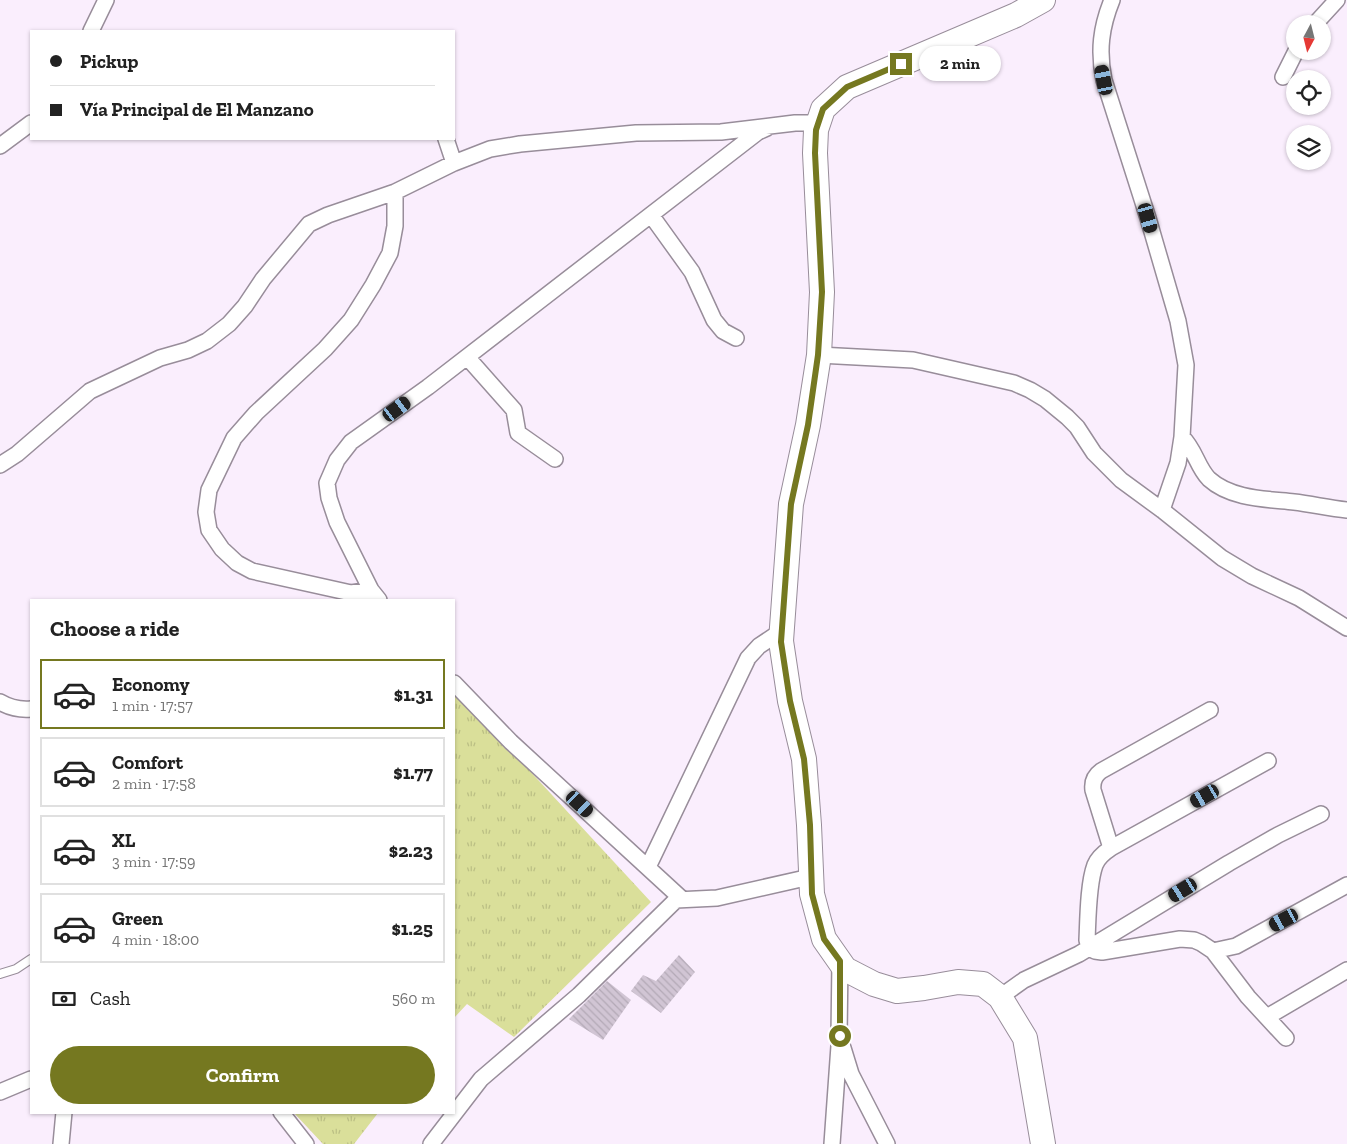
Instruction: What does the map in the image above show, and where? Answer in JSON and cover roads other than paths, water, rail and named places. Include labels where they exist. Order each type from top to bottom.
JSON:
[{"type":"main road","points":[[1043,0],[1016,15],[847,87],[823,109],[816,130],[815,153],[822,292],[818,355],[808,425],[791,504],[781,642],[790,701],[804,759],[810,825],[812,894],[824,939],[845,969],[874,984],[896,991],[958,982],[983,984],[1000,996],[1025,1038],[1043,1144]]},
{"type":"street","points":[[1112,0],[1102,29],[1101,66],[1113,111],[1148,218],[1178,321],[1186,365],[1182,437],[1178,463],[1162,510]]},
{"type":"street","points":[[1324,15],[1337,0]]},
{"type":"street","points":[[92,30],[107,1]]},
{"type":"street","points":[[1283,77],[1292,60]]},
{"type":"street","points":[[0,465],[17,454],[90,391],[160,358],[188,350],[207,341],[229,324],[245,306],[264,279],[309,224],[328,214],[396,192],[454,163],[490,149],[520,144],[636,133],[721,132],[773,125],[819,123]]},
{"type":"street","points":[[0,146],[30,124]]},
{"type":"street","points":[[375,595],[337,522],[329,498],[327,483],[337,460],[351,442],[428,387],[758,132],[773,125]]},
{"type":"street","points":[[446,140],[454,163]]},
{"type":"street","points":[[375,595],[351,593],[252,571],[237,563],[222,549],[209,530],[206,512],[209,490],[234,438],[256,413],[325,349],[351,320],[373,285],[390,253],[395,226],[396,192]]},
{"type":"street","points":[[651,215],[692,272],[714,320],[723,331],[736,338]]},
{"type":"street","points":[[818,355],[913,360],[1014,383],[1030,390],[1045,399],[1067,417],[1077,427],[1094,453],[1121,480],[1222,558],[1275,588],[1299,598],[1347,628]]},
{"type":"street","points":[[466,357],[514,410],[518,433],[555,459]]},
{"type":"street","points":[[1182,437],[1192,449],[1202,471],[1219,486],[1260,499],[1347,510]]},
{"type":"street","points":[[648,867],[748,658],[759,646],[774,636],[781,642]]},
{"type":"street","points":[[455,684],[511,742],[683,900]]},
{"type":"street","points":[[0,702],[7,707],[15,709],[30,709]]},
{"type":"street","points":[[1111,848],[1093,790],[1092,784],[1095,776],[1210,710]]},
{"type":"street","points":[[1089,948],[1088,928],[1094,872],[1095,865],[1101,856],[1111,848],[1268,760]]},
{"type":"street","points":[[1000,996],[1024,980],[1089,948],[1278,835],[1321,814]]},
{"type":"street","points":[[455,1113],[481,1079],[579,995],[676,900],[717,898],[800,879],[811,882],[812,894]]},
{"type":"street","points":[[1212,951],[1236,946],[1347,885]]},
{"type":"street","points":[[1089,948],[1095,951],[1108,952],[1187,939],[1201,943],[1212,951],[1248,997],[1286,1038]]},
{"type":"street","points":[[832,1144],[840,1036],[840,961]]},
{"type":"street","points":[[1267,1017],[1347,970]]},
{"type":"street","points":[[840,1036],[851,1074],[887,1144]]},
{"type":"street","points":[[0,1092],[30,1079]]},
{"type":"street","points":[[61,1144],[64,1114]]},
{"type":"street","points":[[283,1114],[306,1144]]},
{"type":"street","points":[[431,1144],[454,1114]]},
{"type":"street","points":[[443,1128],[447,1144]]},
{"type":"lane","points":[[0,974],[16,969],[30,961]]}]
